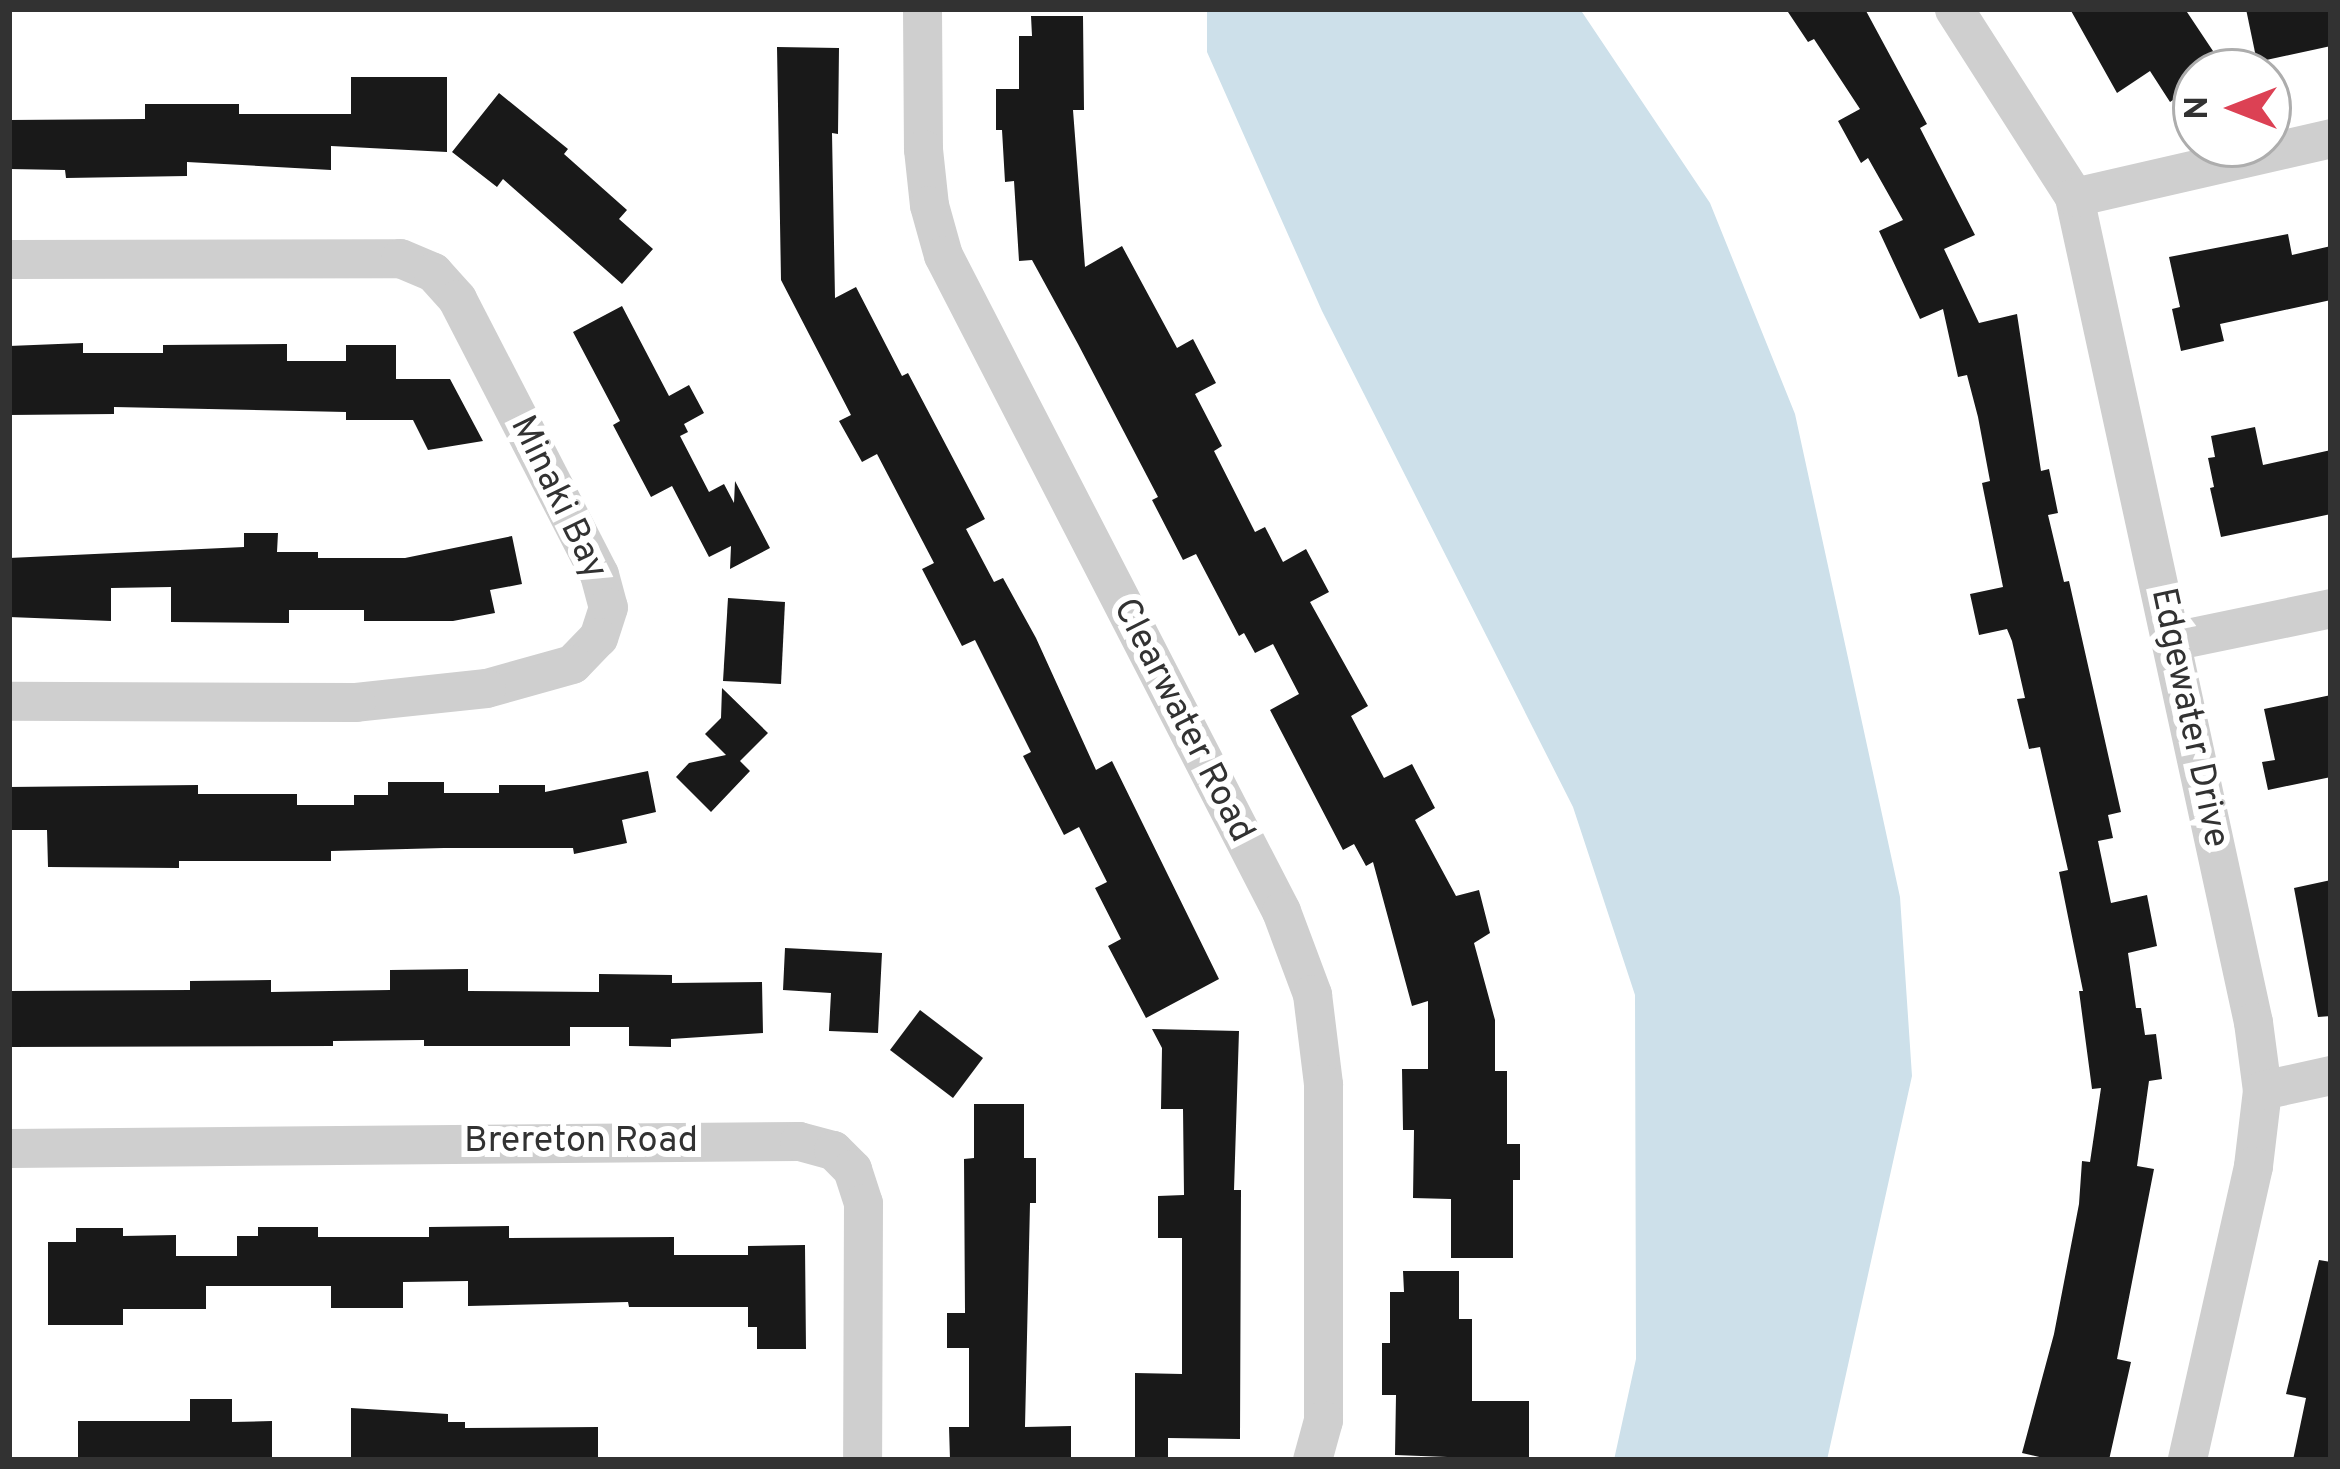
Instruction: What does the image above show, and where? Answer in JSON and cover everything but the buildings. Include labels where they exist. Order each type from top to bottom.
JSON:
[{"type":"street","name":"Clearwater Road","points":[[922,9],[923,149],[929,205],[943,255],[1281,910],[1312,994],[1323,1084],[1323,1420],[1312,1460]]},
{"type":"street","name":"Edgewater Drive","points":[[1954,9],[2074,197],[2253,1022],[2262,1090],[2253,1166],[2187,1460]]},
{"type":"street","points":[[2074,197],[2331,138]]},
{"type":"street","name":"Minaki Bay","points":[[9,259],[400,258],[433,272],[457,299],[599,574],[608,607],[598,637],[572,664],[486,688],[356,702],[9,701]]},
{"type":"street","points":[[2172,641],[2331,608]]},
{"type":"street","points":[[2262,1090],[2331,1075]]},
{"type":"street","name":"Brereton Road","points":[[9,1148],[799,1141],[833,1150],[852,1168],[863,1203],[862,1460]]},
{"type":"water","points":[[1207,9],[1580,9],[1710,203],[1795,414],[1900,897],[1912,1076],[1827,1460],[1614,1460],[1636,1359],[1635,995],[1573,807],[1322,311],[1207,52]]}]
